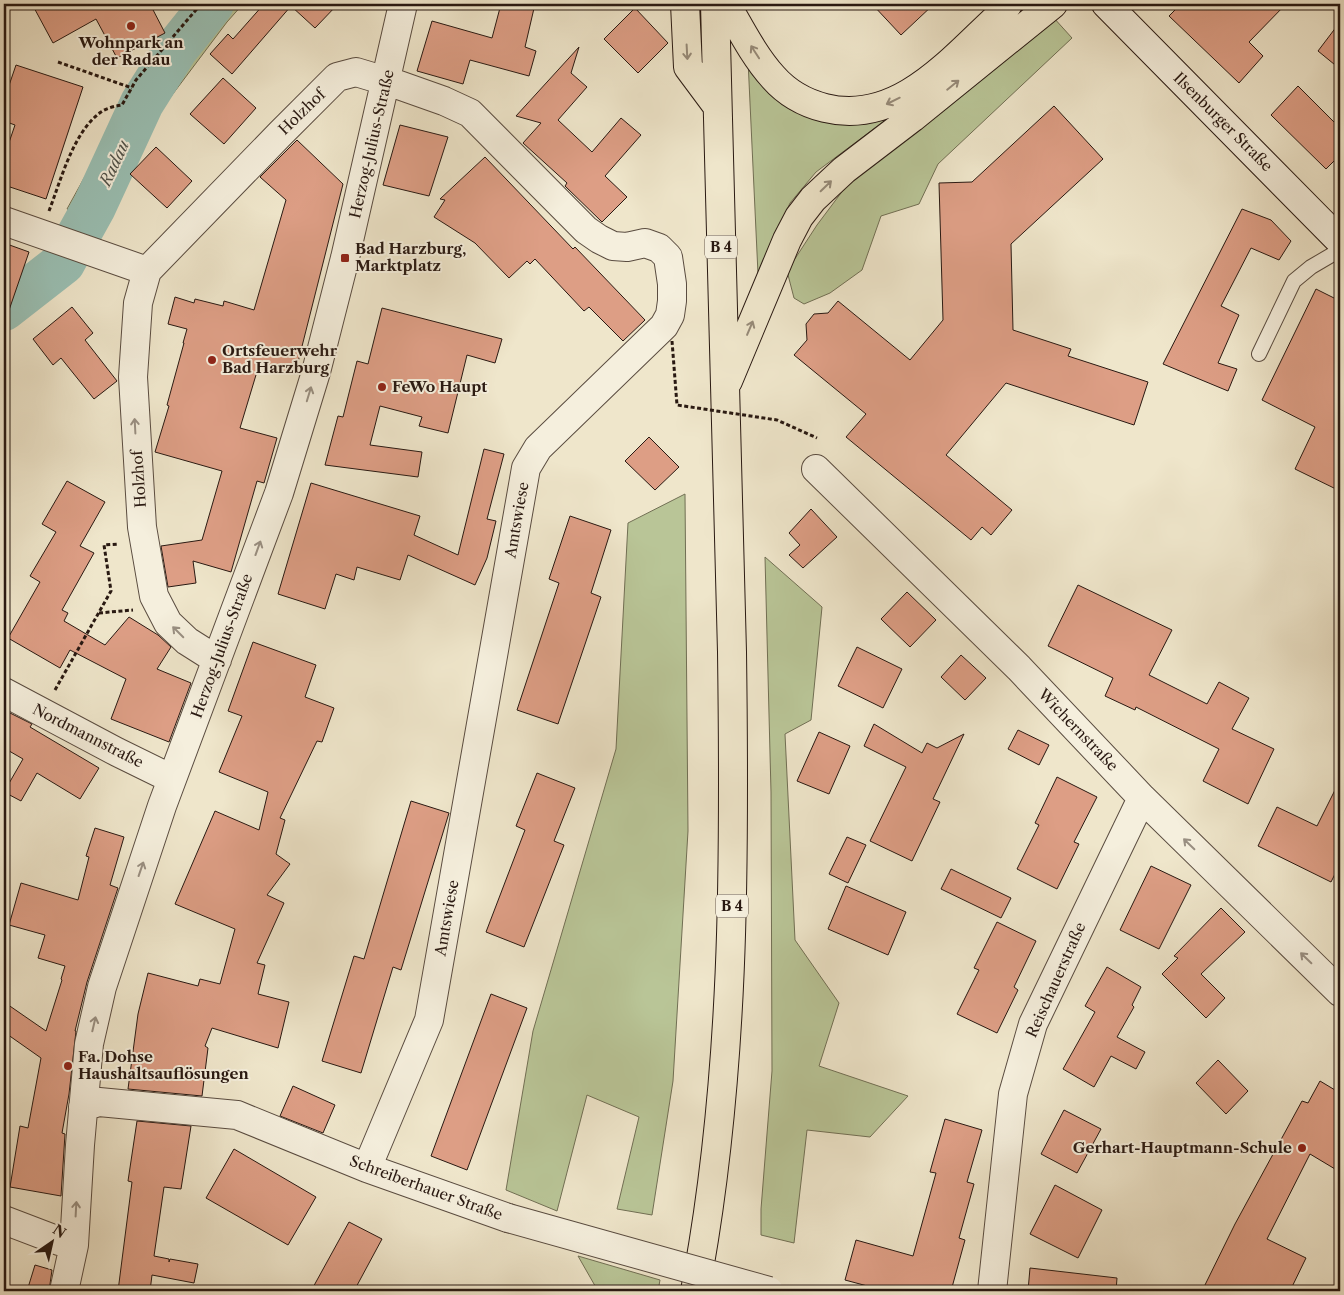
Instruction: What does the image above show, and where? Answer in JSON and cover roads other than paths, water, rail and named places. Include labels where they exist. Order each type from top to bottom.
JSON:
[{"type":"highway","points":[[685,4],[688,67],[717,106]]},
{"type":"highway","name":"B 4","points":[[695,1291],[703,1248],[718,1133],[729,1006],[734,848],[733,733],[715,4]]},
{"type":"highway","points":[[726,4],[764,65],[786,89],[815,105],[850,111],[867,110],[884,105],[908,94],[926,82],[999,16],[1008,4]]},
{"type":"highway","points":[[724,389],[787,240],[799,217],[813,199],[844,170],[1054,4]]},
{"type":"street","name":"Herzog-Julius-Straße","points":[[64,1291],[74,1245],[89,1044],[102,987],[172,779],[278,493],[316,372],[345,258],[403,4]]},
{"type":"street","name":"Ilsenburger Straße","points":[[1106,4],[1340,241]]},
{"type":"street","name":"Holzhof","points":[[217,660],[187,641],[168,623],[154,596],[144,542],[132,377],[138,303],[147,271],[337,77],[356,72],[386,81]]},
{"type":"street","name":"Amtswiese","points":[[367,1168],[429,1020],[526,468],[538,448],[664,326],[670,315],[672,302],[672,284],[668,258],[659,248],[645,243],[627,247],[613,246],[599,239],[586,230],[470,113],[386,81]]},
{"type":"street","points":[[4,220],[147,271]]},
{"type":"street","name":"Wichernstraße","points":[[816,469],[1019,668],[1142,798],[1340,992]]},
{"type":"street","name":"Nordmannstraße","points":[[4,692],[172,779]]},
{"type":"street","name":"Reischauerstraße","points":[[992,1291],[1013,1094],[1033,1024],[1142,798]]},
{"type":"street","name":"Schreiberhauer Straße","points":[[83,1107],[99,1102],[237,1115],[367,1168],[508,1218],[769,1291]]},
{"type":"street","points":[[4,1220],[74,1245]]},
{"type":"lane","points":[[1259,354],[1294,281],[1311,267],[1340,250]]},
{"type":"waterway","name":"Radau","points":[[4,309],[63,263],[94,207],[142,103],[176,49],[212,4]]},
{"type":"place","name":"Wohnpark an der Radau","points":[[131,26]]},
{"type":"place","name":"Bad Harzburg, Marktplatz","points":[[345,258]]},
{"type":"place","name":"Ortsfeuerwehr Bad Harzburg","points":[[212,360]]},
{"type":"place","name":"FeWo Haupt","points":[[382,387]]},
{"type":"place","name":"Fa. Dohse Haushaltsauflösungen","points":[[68,1066]]},
{"type":"place","name":"Gerhart-Hauptmann-Schule","points":[[1302,1148]]}]
